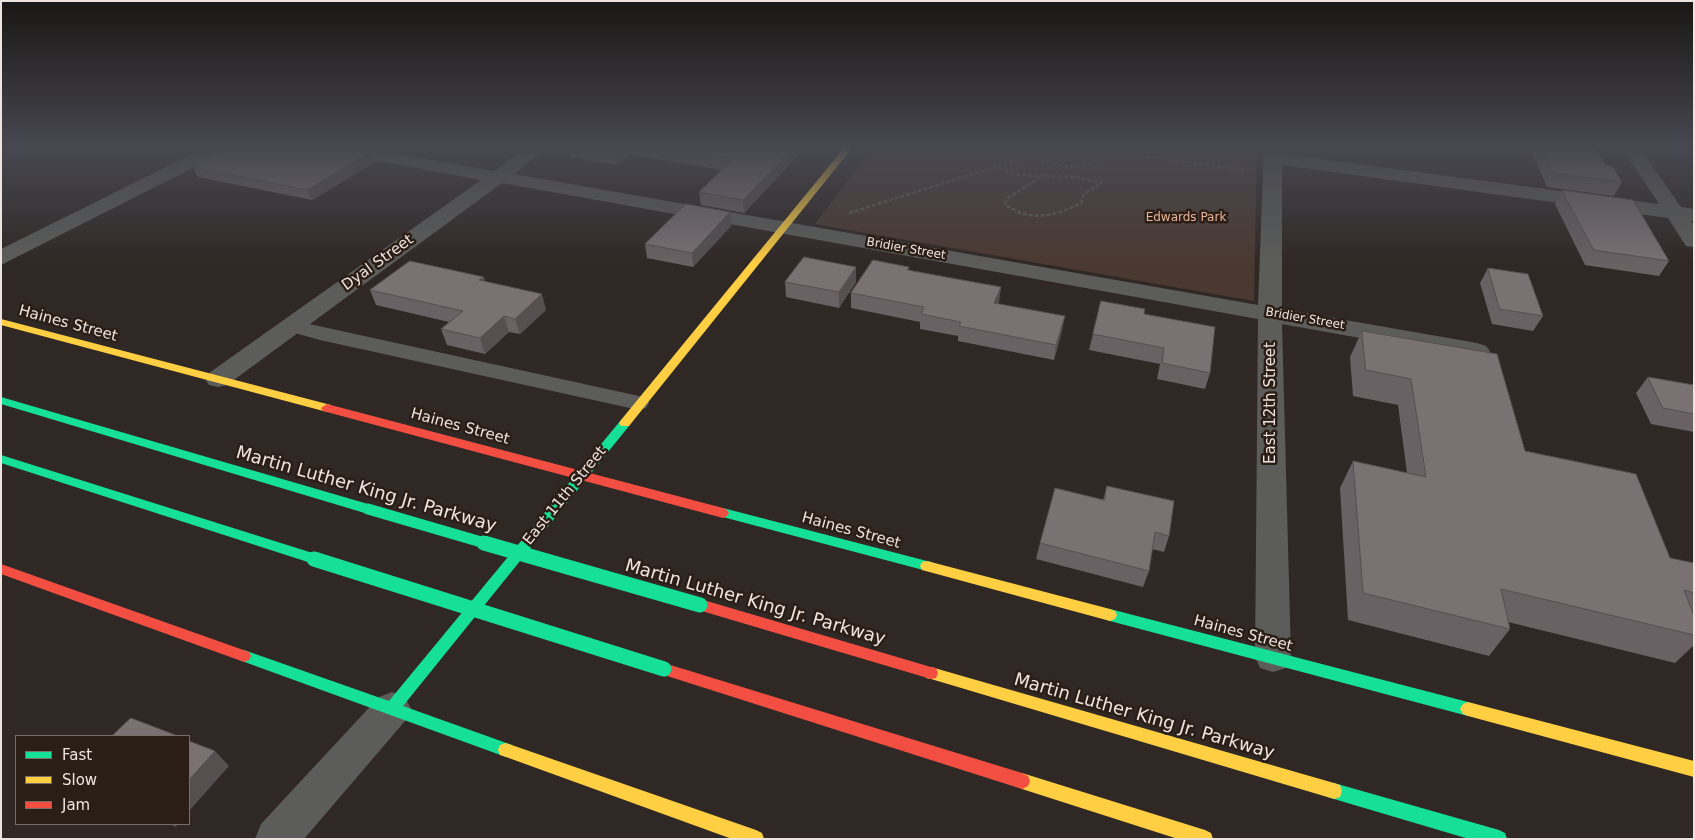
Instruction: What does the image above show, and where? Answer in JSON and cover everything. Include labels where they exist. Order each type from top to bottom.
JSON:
[{"type":"main road","name":"East 11th Street","points":[[392,709],[816,187]]},
{"type":"main road","name":"Haines Street","points":[[1,322],[1694,769]]},
{"type":"main road","name":"Martin Luther King Jr. Parkway","points":[[1,400],[1499,839]]},
{"type":"main road","points":[[1,459],[1204,839]]},
{"type":"main road","points":[[1,569],[756,839]]},
{"type":"street","points":[[1,258],[141,187]]},
{"type":"street","name":"Dyal Street","points":[[218,379],[483,187]]},
{"type":"street","name":"Bridier Street","points":[[561,187],[1477,351]]},
{"type":"street","name":"East 12th Street","points":[[1272,187],[1270,313],[1273,657]]},
{"type":"street","points":[[1503,187],[1684,214]]},
{"type":"street","points":[[1662,187],[1684,214],[1694,241]]},
{"type":"street","name":"East 11th Street","points":[[276,839],[364,744],[392,709]]},
{"type":"lane","points":[[291,326],[320,334],[639,403]]},
{"type":"path","points":[[843,215],[930,187]]},
{"type":"path","points":[[1024,187],[1008,198],[1005,204],[1021,215],[1042,217],[1055,215],[1081,203],[1084,194],[1095,187]]},
{"type":"green space","name":"Edwards Park","points":[[843,187],[1256,187],[1254,301],[815,224]]},
{"type":"building","points":[[293,187],[312,187],[307,190]]},
{"type":"building","points":[[704,187],[756,187],[743,200],[699,192]]},
{"type":"building","points":[[1562,190],[1633,200],[1669,261],[1594,250]]},
{"type":"building","points":[[686,204],[730,212],[692,253],[645,244]]},
{"type":"building","points":[[804,257],[856,267],[839,292],[785,282]]},
{"type":"building","points":[[873,260],[909,267],[907,270],[1001,287],[994,303],[1065,316],[1056,345],[959,326],[961,322],[921,314],[924,307],[851,293]]},
{"type":"building","points":[[410,261],[484,277],[479,280],[542,294],[515,319],[504,316],[480,338],[441,329],[463,311],[370,290]]},
{"type":"building","points":[[1488,268],[1528,274],[1543,316],[1500,309]]},
{"type":"building","points":[[1101,301],[1145,309],[1144,314],[1215,327],[1210,373],[1162,363],[1164,348],[1093,334]]},
{"type":"building","points":[[1362,331],[1497,354],[1525,451],[1636,474],[1670,558],[1694,563],[1694,593],[1684,590],[1694,616],[1694,635],[1501,589],[1510,629],[1363,593],[1353,461],[1426,477],[1411,379],[1366,370]]},
{"type":"building","points":[[1648,377],[1694,385],[1694,414],[1663,408]]},
{"type":"building","points":[[1107,486],[1174,501],[1169,536],[1155,532],[1149,571],[1040,543],[1055,488],[1104,500]]},
{"type":"building","points":[[131,718],[175,735],[113,735]]},
{"type":"building","points":[[190,741],[215,751],[190,779]]},
{"type":"traffic: fast","points":[[1,400],[368,509]]},
{"type":"traffic: fast","points":[[392,709],[625,423]]},
{"type":"traffic: fast","points":[[1,459],[314,559]]},
{"type":"traffic: fast","points":[[368,509],[700,605]]},
{"type":"traffic: fast","points":[[723,513],[927,566]]},
{"type":"traffic: fast","points":[[314,559],[664,669]]},
{"type":"traffic: fast","points":[[1110,615],[1468,709]]},
{"type":"traffic: fast","points":[[244,656],[506,750]]},
{"type":"traffic: fast","points":[[1334,791],[1499,839]]},
{"type":"traffic: slow","points":[[625,423],[816,187]]},
{"type":"traffic: slow","points":[[1,322],[327,408]]},
{"type":"traffic: slow","points":[[927,566],[1110,615]]},
{"type":"traffic: slow","points":[[931,673],[1334,791]]},
{"type":"traffic: slow","points":[[1468,709],[1694,769]]},
{"type":"traffic: slow","points":[[506,750],[756,839]]},
{"type":"traffic: slow","points":[[1022,781],[1205,839]]},
{"type":"traffic: jam","points":[[327,408],[723,513]]},
{"type":"traffic: jam","points":[[1,569],[244,656]]},
{"type":"traffic: jam","points":[[700,605],[931,673]]},
{"type":"traffic: jam","points":[[664,669],[1022,781]]}]
